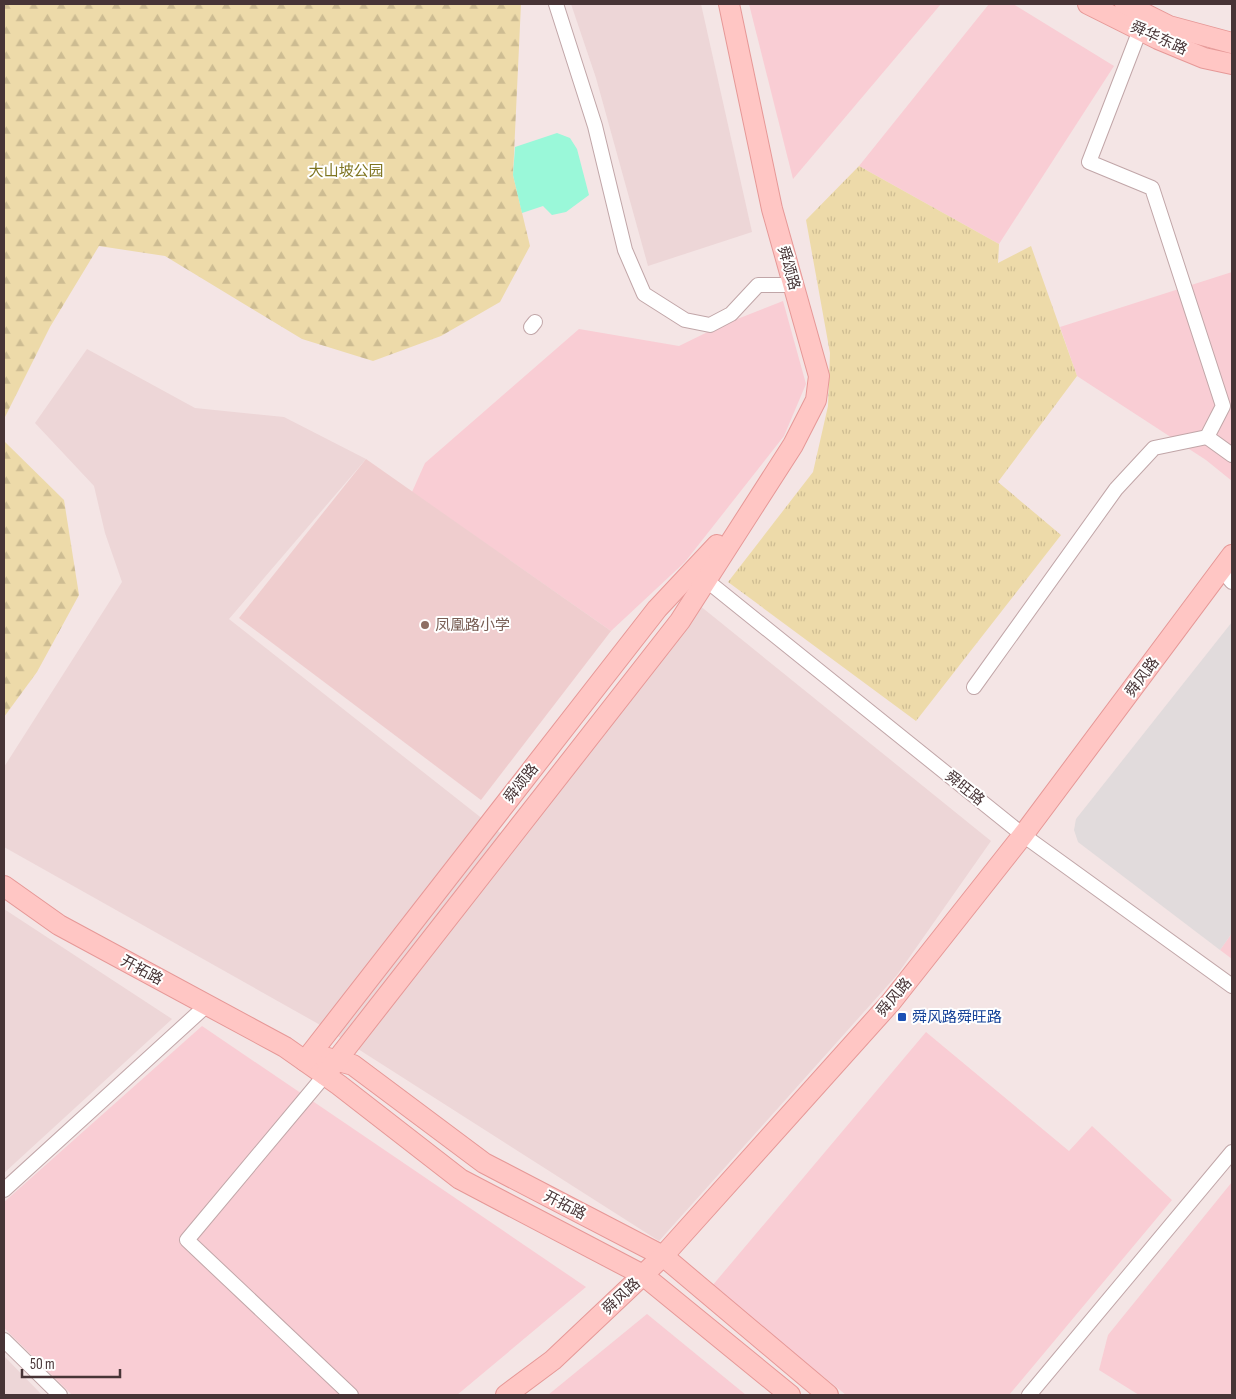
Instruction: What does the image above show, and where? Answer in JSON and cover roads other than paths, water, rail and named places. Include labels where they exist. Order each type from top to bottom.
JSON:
[{"type":"main road","name":"舜颂路","points":[[331,1068],[680,621],[746,515],[793,445],[816,400],[819,376],[772,209],[729,4]]},
{"type":"main road","name":"舜华东路","points":[[1088,4],[1143,22],[1169,26],[1232,43]]},
{"type":"main road","name":"舜华东路","points":[[1125,4],[1143,22],[1204,58],[1231,65]]},
{"type":"main road","name":"舜颂路","points":[[308,1057],[657,609],[746,515]]},
{"type":"main road","name":"舜风路","points":[[506,1395],[552,1360],[663,1256],[891,1002],[1024,835],[1229,569]]},
{"type":"main road","name":"开拓路","points":[[4,886],[58,925],[285,1046],[331,1068],[460,1179],[643,1275],[790,1395]]},
{"type":"main road","name":"开拓路","points":[[331,1068],[353,1065],[484,1163],[663,1256],[828,1395]]},
{"type":"street","points":[[556,4],[594,126],[625,250],[644,294],[685,320],[710,325],[731,314],[758,285],[793,285]]},
{"type":"street","points":[[1143,22],[1089,162],[1152,188],[1223,406],[1207,437]]},
{"type":"street","points":[[974,688],[1116,489],[1154,448],[1207,437],[1232,456]]},
{"type":"street","name":"舜旺路","points":[[706,580],[1024,835],[1232,986]]},
{"type":"street","points":[[4,1190],[207,1005]]},
{"type":"street","points":[[331,1068],[187,1240],[351,1395]]},
{"type":"street","points":[[1029,1395],[1232,1152]]},
{"type":"street","points":[[4,1340],[60,1395]]},
{"type":"place","name":"凤凰路小学","points":[[425,625]]},
{"type":"place","name":"舜风路舜旺路","points":[[902,1017]]},
{"type":"park label","name":"大山坡公园","points":[[346,171]]}]
